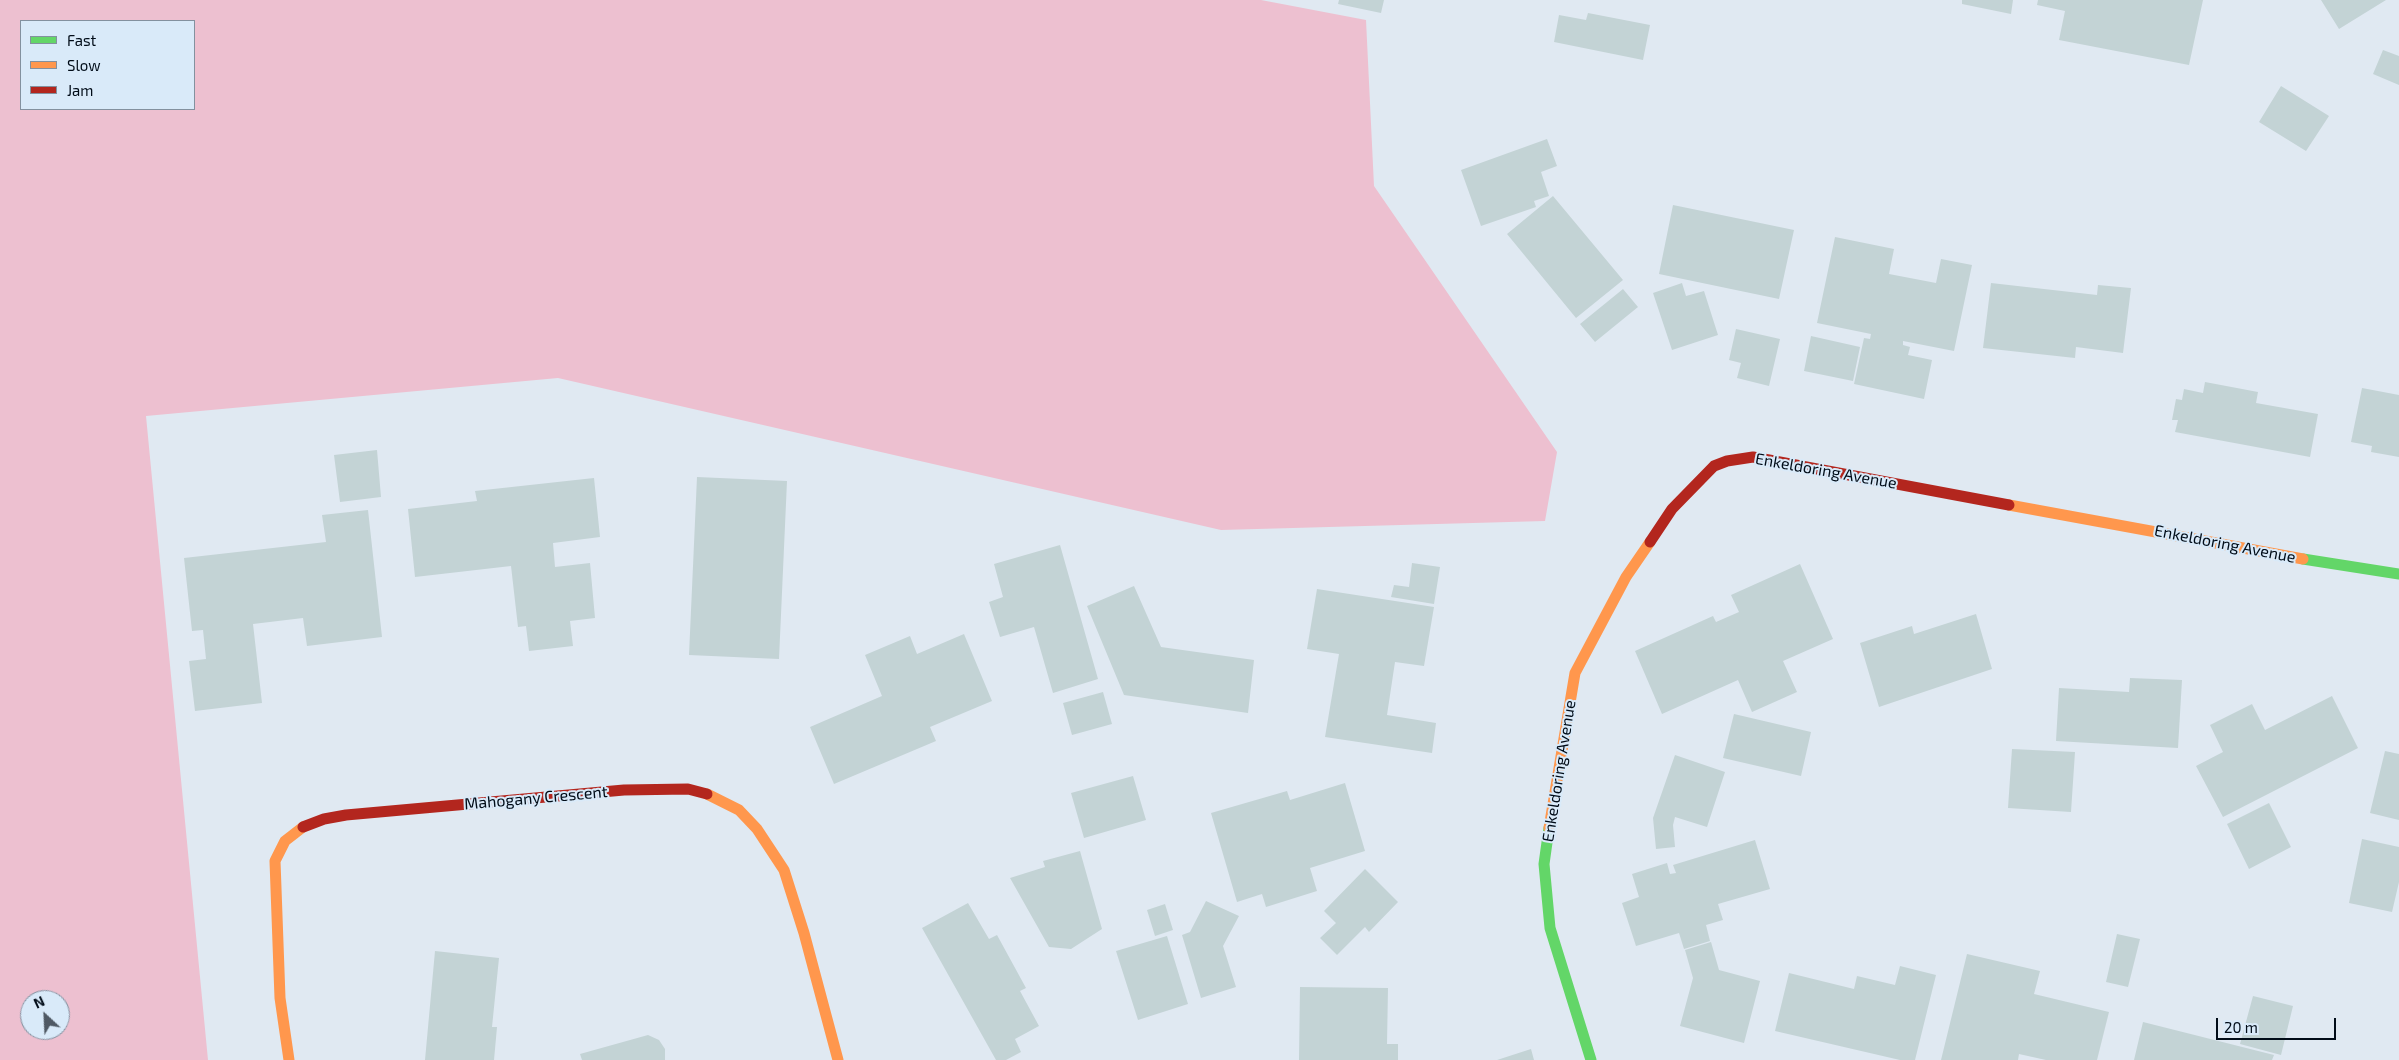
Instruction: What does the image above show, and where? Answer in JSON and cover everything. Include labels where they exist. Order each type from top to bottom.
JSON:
[{"type":"street","name":"Enkeldoring Avenue","points":[[1591,1060],[1550,928],[1544,864],[1558,766],[1575,673],[1626,577],[1667,516],[1706,472],[1714,466],[1727,461],[1752,457],[2313,561],[2399,574]]},
{"type":"street","name":"Mahogany Crescent","points":[[289,1060],[280,998],[275,861],[279,849],[286,840],[300,829],[318,821],[346,815],[624,790],[688,789],[713,796],[739,810],[757,829],[784,870],[804,933],[838,1060]]},
{"type":"shaded area","points":[[0,0],[1261,0],[1366,20],[1374,186],[1557,452],[1545,521],[1221,530],[558,378],[146,416],[208,1060],[0,1060]]},
{"type":"building","points":[[1339,0],[1384,0],[1381,13],[1338,4]]},
{"type":"building","points":[[1962,0],[2013,0],[2011,14],[1962,4]]},
{"type":"building","points":[[2038,0],[2203,0],[2189,65],[2059,40],[2065,11],[2037,5]]},
{"type":"building","points":[[2321,0],[2386,0],[2339,29]]},
{"type":"building","points":[[1588,13],[1650,25],[1643,60],[1554,42],[1559,15],[1586,20]]},
{"type":"building","points":[[2383,50],[2399,56],[2399,85],[2373,74]]},
{"type":"building","points":[[2281,86],[2329,116],[2306,151],[2259,122]]},
{"type":"building","points":[[1547,139],[1557,166],[1541,172],[1549,196],[1534,201],[1536,207],[1481,226],[1461,170]]},
{"type":"building","points":[[1553,196],[1623,280],[1576,318],[1507,234]]},
{"type":"building","points":[[1673,205],[1794,230],[1779,299],[1659,274]]},
{"type":"building","points":[[1835,237],[1894,249],[1889,274],[1936,283],[1941,259],[1972,265],[1954,351],[1903,341],[1903,345],[1910,347],[1908,355],[1932,360],[1924,399],[1854,384],[1864,338],[1870,339],[1871,334],[1817,323]]},
{"type":"building","points":[[1682,283],[1686,296],[1704,291],[1718,335],[1672,350],[1653,293]]},
{"type":"building","points":[[1991,283],[2097,295],[2098,285],[2131,288],[2123,353],[2076,347],[2075,358],[1983,348]]},
{"type":"building","points":[[1623,289],[1638,307],[1595,342],[1580,324]]},
{"type":"building","points":[[1736,329],[1780,339],[1769,386],[1737,378],[1741,363],[1729,360]]},
{"type":"building","points":[[1811,336],[1860,347],[1853,381],[1804,371]]},
{"type":"building","points":[[2205,382],[2258,392],[2256,403],[2318,414],[2310,457],[2175,432],[2178,420],[2172,420],[2176,399],[2182,400],[2184,389],[2203,393]]},
{"type":"building","points":[[2362,388],[2399,395],[2399,457],[2371,452],[2372,446],[2351,442]]},
{"type":"building","points":[[377,450],[381,497],[340,502],[334,455]]},
{"type":"building","points":[[697,477],[787,481],[779,659],[689,655]]},
{"type":"building","points":[[594,478],[600,537],[553,543],[555,567],[590,563],[595,618],[570,621],[573,646],[529,651],[526,626],[518,627],[511,566],[415,577],[408,509],[477,501],[475,491]]},
{"type":"building","points":[[368,510],[382,637],[307,646],[303,618],[253,624],[262,703],[195,711],[189,661],[206,659],[203,630],[192,631],[184,558],[326,542],[322,515]]},
{"type":"building","points":[[1060,545],[1098,679],[1053,693],[1034,627],[1000,637],[989,602],[1003,597],[994,564]]},
{"type":"building","points":[[1412,563],[1440,567],[1434,604],[1391,597],[1394,585],[1409,587]]},
{"type":"building","points":[[1800,564],[1833,639],[1783,661],[1797,692],[1752,712],[1738,680],[1662,714],[1635,651],[1713,616],[1716,622],[1739,612],[1731,595]]},
{"type":"building","points":[[1134,586],[1161,647],[1254,660],[1248,713],[1124,695],[1087,606]]},
{"type":"building","points":[[1317,589],[1434,607],[1424,666],[1395,662],[1387,715],[1436,723],[1432,753],[1325,737],[1339,654],[1307,649]]},
{"type":"building","points":[[1976,614],[1992,669],[1879,707],[1860,643],[1912,626],[1914,634]]},
{"type":"building","points":[[964,634],[992,701],[930,727],[936,741],[834,784],[810,727],[882,696],[865,655],[910,636],[917,654]]},
{"type":"building","points":[[2130,678],[2182,680],[2178,748],[2056,741],[2059,688],[2129,692]]},
{"type":"building","points":[[1103,692],[1112,724],[1072,735],[1063,703]]},
{"type":"building","points":[[2332,696],[2358,748],[2223,817],[2196,766],[2223,752],[2210,725],[2252,704],[2265,730]]},
{"type":"building","points":[[1734,714],[1811,732],[1801,776],[1723,758]]},
{"type":"building","points":[[2012,749],[2075,752],[2071,812],[2008,808]]},
{"type":"building","points":[[2385,751],[2399,754],[2399,820],[2370,813]]},
{"type":"building","points":[[1675,755],[1725,772],[1707,827],[1675,817],[1673,825],[1675,847],[1656,849],[1653,818]]},
{"type":"building","points":[[1133,776],[1146,820],[1084,838],[1071,793]]},
{"type":"building","points":[[1345,783],[1365,851],[1310,868],[1317,891],[1266,907],[1262,894],[1237,902],[1211,813],[1287,791],[1290,800]]},
{"type":"building","points":[[2269,803],[2291,847],[2249,869],[2227,824]]},
{"type":"building","points":[[2362,839],[2399,847],[2399,882],[2392,912],[2349,903]]},
{"type":"building","points":[[1755,840],[1770,889],[1718,904],[1723,920],[1706,925],[1710,941],[1684,949],[1679,933],[1636,946],[1622,903],[1639,897],[1632,874],[1667,863],[1670,874],[1676,873],[1673,865]]},
{"type":"building","points":[[1080,851],[1102,929],[1071,949],[1049,947],[1010,878],[1045,867],[1043,861]]},
{"type":"building","points":[[1365,869],[1398,902],[1369,932],[1365,927],[1337,955],[1320,938],[1336,923],[1324,911]]},
{"type":"building","points":[[1206,901],[1239,916],[1223,946],[1236,987],[1201,998],[1182,935],[1190,932]]},
{"type":"building","points":[[968,903],[989,939],[997,935],[1026,988],[1020,991],[1039,1026],[1015,1039],[1021,1052],[1006,1060],[996,1060],[922,928]]},
{"type":"building","points":[[1165,904],[1173,930],[1155,936],[1147,910]]},
{"type":"building","points":[[2117,934],[2140,939],[2128,987],[2106,982]]},
{"type":"building","points":[[1167,936],[1188,1004],[1138,1020],[1116,951]]},
{"type":"building","points":[[1711,942],[1719,970],[1760,981],[1744,1043],[1680,1026],[1693,978],[1685,950]]},
{"type":"building","points":[[435,951],[499,958],[492,1027],[497,1027],[494,1060],[425,1060]]},
{"type":"building","points":[[1967,954],[2040,971],[2034,994],[2109,1012],[2097,1060],[2046,1060],[2019,1054],[2018,1060],[1941,1060]]},
{"type":"building","points":[[1900,966],[1936,975],[1915,1060],[1900,1060],[1775,1031],[1789,973],[1854,989],[1857,976],[1895,985]]},
{"type":"building","points":[[1300,987],[1388,988],[1387,1044],[1398,1044],[1398,1060],[1299,1060]]},
{"type":"building","points":[[2253,996],[2293,1006],[2281,1055],[2240,1044]]},
{"type":"building","points":[[2143,1022],[2274,1055],[2272,1060],[2134,1060]]},
{"type":"building","points":[[648,1035],[659,1040],[665,1049],[665,1060],[582,1060],[580,1054]]},
{"type":"building","points":[[1531,1049],[1534,1060],[1497,1060]]},
{"type":"traffic: fast","points":[[2303,559],[2399,574]]},
{"type":"traffic: fast","points":[[1549,828],[1544,864],[1550,928],[1591,1060]]},
{"type":"traffic: slow","points":[[2009,505],[2303,559]]},
{"type":"traffic: slow","points":[[1549,828],[1575,673],[1626,577],[1650,542]]},
{"type":"traffic: slow","points":[[707,794],[739,810],[757,829],[784,870],[804,933],[838,1060]]},
{"type":"traffic: slow","points":[[289,1060],[280,998],[275,861],[285,841],[303,827]]},
{"type":"traffic: jam","points":[[1650,542],[1672,509],[1714,466],[1727,461],[1753,457],[2009,505]]},
{"type":"traffic: jam","points":[[303,827],[324,819],[346,815],[624,790],[688,789],[707,794]]}]
